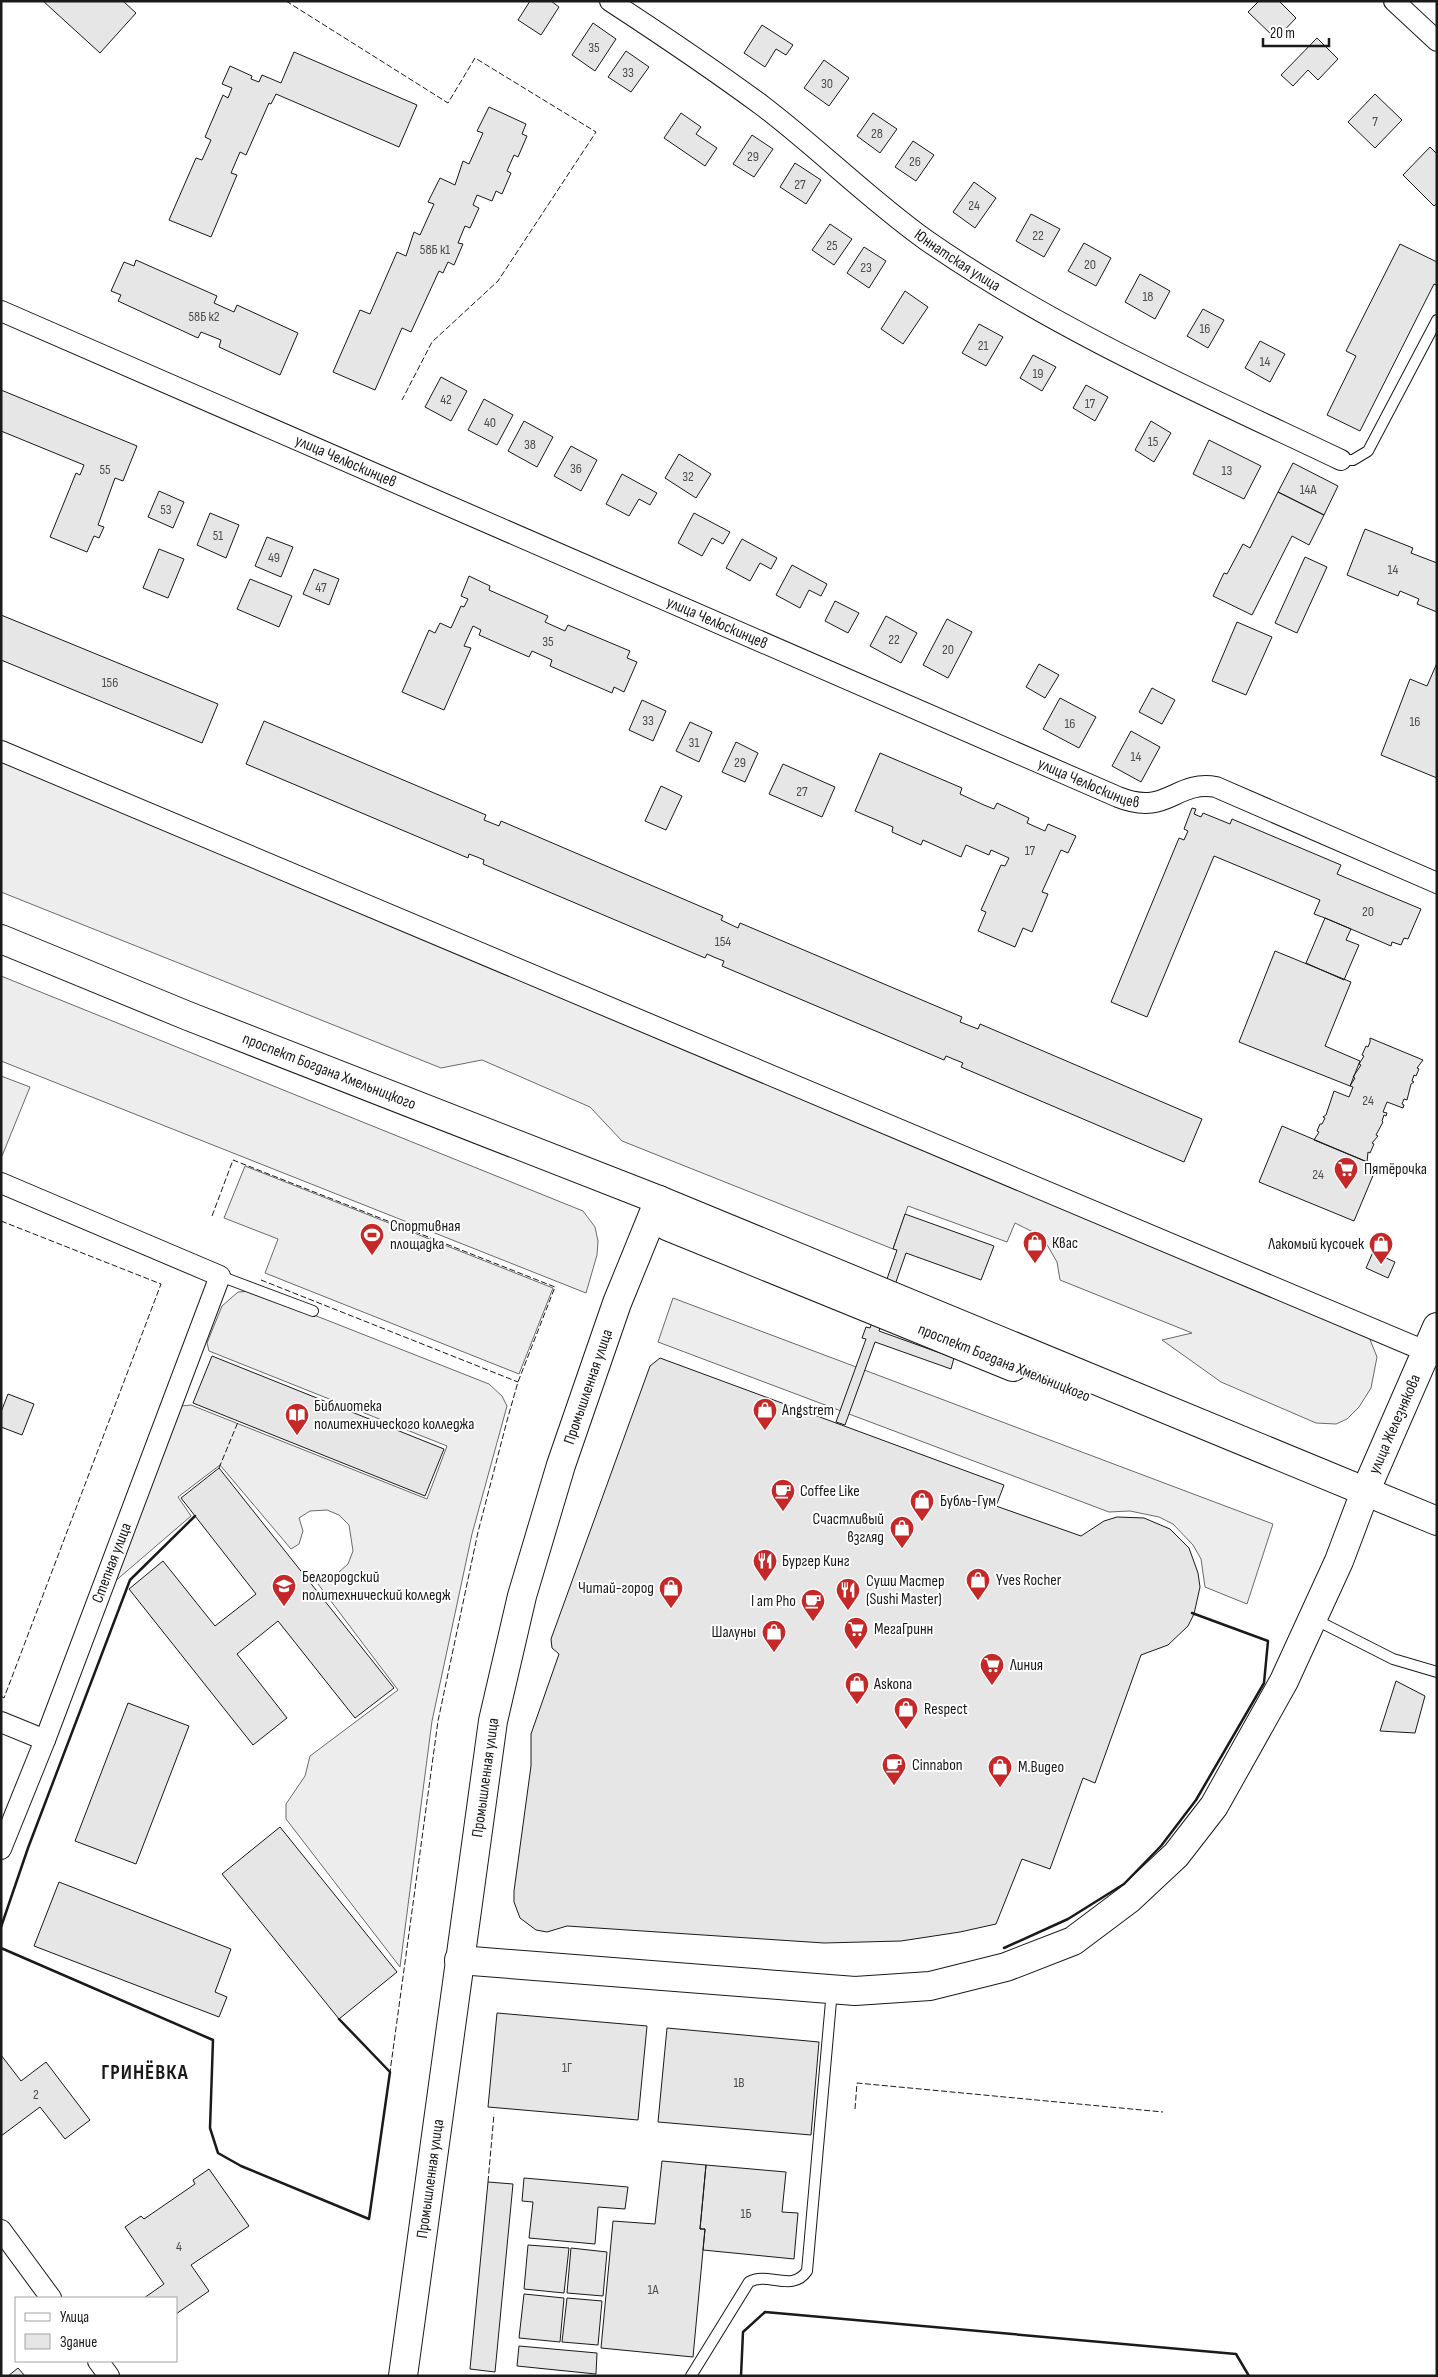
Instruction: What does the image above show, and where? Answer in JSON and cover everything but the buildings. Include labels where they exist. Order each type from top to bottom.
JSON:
[{"type":"street","name":"Юннатская улица","points":[[610,1],[764,107],[925,239],[1020,300],[1179,383],[1341,460]]},
{"type":"street","points":[[1394,1],[1437,41]]},
{"type":"street","name":"улица Челюскинцев","points":[[1,311],[1133,803],[1155,804],[1192,787],[1204,785],[1216,787],[1437,883]]},
{"type":"street","points":[[1,751],[1433,1345]]},
{"type":"street","name":"проспект Богдана Хмельницкого","points":[[1,939],[188,1016],[659,1200],[1437,1521]]},
{"type":"street","points":[[1,1183],[220,1276]]},
{"type":"street","name":"Промышленная улица","points":[[406,2375],[459,1960],[493,1721],[522,1596],[560,1465],[617,1303],[659,1200]]},
{"type":"street","name":"Степная улица","points":[[1,1849],[45,1740],[220,1276]]},
{"type":"street","name":"улица Железнякова","points":[[459,1960],[855,1991],[930,1986],[1006,1966],[1073,1942],[1129,1899],[1176,1855],[1214,1806],[1284,1681],[1311,1618],[1339,1561],[1366,1492],[1433,1345]]},
{"type":"street","points":[[1,1722],[45,1740]]},
{"type":"street","points":[[1,2230],[50,2297]]},
{"type":"street","points":[[99,2362],[109,2376]]},
{"type":"lane","points":[[1341,460],[1353,460],[1368,451],[1437,320]]},
{"type":"lane","points":[[220,1276],[313,1311]]},
{"type":"lane","points":[[1311,1618],[1393,1659],[1437,1672]]},
{"type":"lane","points":[[691,2376],[749,2282],[760,2278],[792,2282],[803,2277],[807,2271],[832,1989]]},
{"type":"shaded area","points":[[1,751],[1369,1337],[1377,1357],[1371,1388],[1359,1407],[1347,1419],[1336,1424],[1316,1423],[1221,1382],[1162,1340],[1192,1333],[1060,1280],[1057,1262],[1046,1243],[1035,1233],[1015,1223],[1007,1242],[908,1206],[893,1249],[622,1141],[590,1107],[482,1060],[441,1068],[1,892]]},
{"type":"shaded area","points":[[1,976],[583,1211],[595,1227],[598,1241],[597,1255],[586,1293],[1,1061]]},
{"type":"shaded area","points":[[1,1076],[30,1087],[2,1156],[1,1156]]},
{"type":"shaded area","name":"Спортивная площадка","points":[[245,1166],[553,1288],[519,1374],[265,1273],[278,1239],[224,1218]]},
{"type":"shaded area","points":[[253,1291],[489,1384],[502,1396],[507,1406],[472,1534],[432,1721],[400,1967],[286,1819],[286,1804],[305,1776],[310,1756],[398,1690],[318,1584],[331,1579],[348,1564],[353,1551],[349,1525],[339,1515],[327,1510],[310,1511],[299,1518],[303,1531],[299,1544],[291,1549],[220,1465],[178,1497],[191,1516],[113,1583],[181,1406],[191,1405],[427,1499],[447,1446],[209,1351],[207,1343],[222,1306],[238,1292]]},
{"type":"shaded area","points":[[673,1298],[1273,1524],[1247,1604],[1205,1587],[1201,1559],[1193,1545],[1173,1524],[1159,1517],[1130,1511],[1109,1512],[658,1342]]},
{"type":"fence","points":[[286,1],[448,103],[475,58],[596,132],[498,281],[432,342],[402,400]]},
{"type":"fence","points":[[212,1216],[233,1160],[555,1287],[518,1382],[508,1417],[478,1532],[438,1721],[390,2072]]},
{"type":"fence","points":[[1,1221],[161,1284],[4,1698],[1,1696]]},
{"type":"fence","points":[[261,1280],[518,1382]]},
{"type":"fence","points":[[219,1468],[238,1422]]},
{"type":"fence","points":[[855,2109],[857,2083],[1163,2112]]},
{"type":"fence","points":[[488,2182],[494,2114]]},
{"type":"wall","points":[[1,1927],[28,1848],[130,1580],[195,1516]]},
{"type":"wall","points":[[1004,1948],[1068,1919],[1124,1884],[1161,1846],[1196,1800],[1264,1683],[1268,1641],[1192,1613]]},
{"type":"wall","points":[[1,1948],[213,2040],[210,2128],[218,2153],[241,2166],[369,2219],[390,2072],[339,2019]]},
{"type":"wall","points":[[741,2376],[743,2332],[765,2312],[1236,2354],[1249,2376]]},
{"type":"place","name":"Пятёрочка","points":[[1346,1190]]},
{"type":"place","name":"Спортивная площадка","points":[[372,1256]]},
{"type":"place","name":"Квас","points":[[1035,1264]]},
{"type":"place","name":"Лакомый кусочек","points":[[1381,1265]]},
{"type":"place","name":"Angstrem","points":[[765,1431]]},
{"type":"place","name":"Библиотека политехнического колледжа","points":[[297,1436]]},
{"type":"place","name":"Coffee Like","points":[[783,1512]]},
{"type":"place","name":"Бубль-Гум","points":[[922,1522]]},
{"type":"place","name":"Счастливый взгляд","points":[[902,1549]]},
{"type":"place","name":"Бургер Кинг","points":[[765,1582]]},
{"type":"place","name":"Yves Rocher","points":[[978,1601]]},
{"type":"place","name":"Белгородский политехнический колледж","points":[[284,1607]]},
{"type":"place","name":"Читай-город","points":[[671,1609]]},
{"type":"place","name":"Суши Мастер (Sushi Master)","points":[[848,1611]]},
{"type":"place","name":"I am Pho","points":[[813,1622]]},
{"type":"place","name":"МегаГринн","points":[[856,1650]]},
{"type":"place","name":"Шалуны","points":[[774,1653]]},
{"type":"place","name":"Линия","points":[[992,1686]]},
{"type":"place","name":"Askona","points":[[857,1705]]},
{"type":"place","name":"Respect","points":[[906,1730]]},
{"type":"place","name":"Cinnabon","points":[[894,1786]]},
{"type":"place","name":"М.Видео","points":[[1000,1788]]},
{"type":"district","name":"ГРИНЁВКА","points":[[145,2072]]}]
